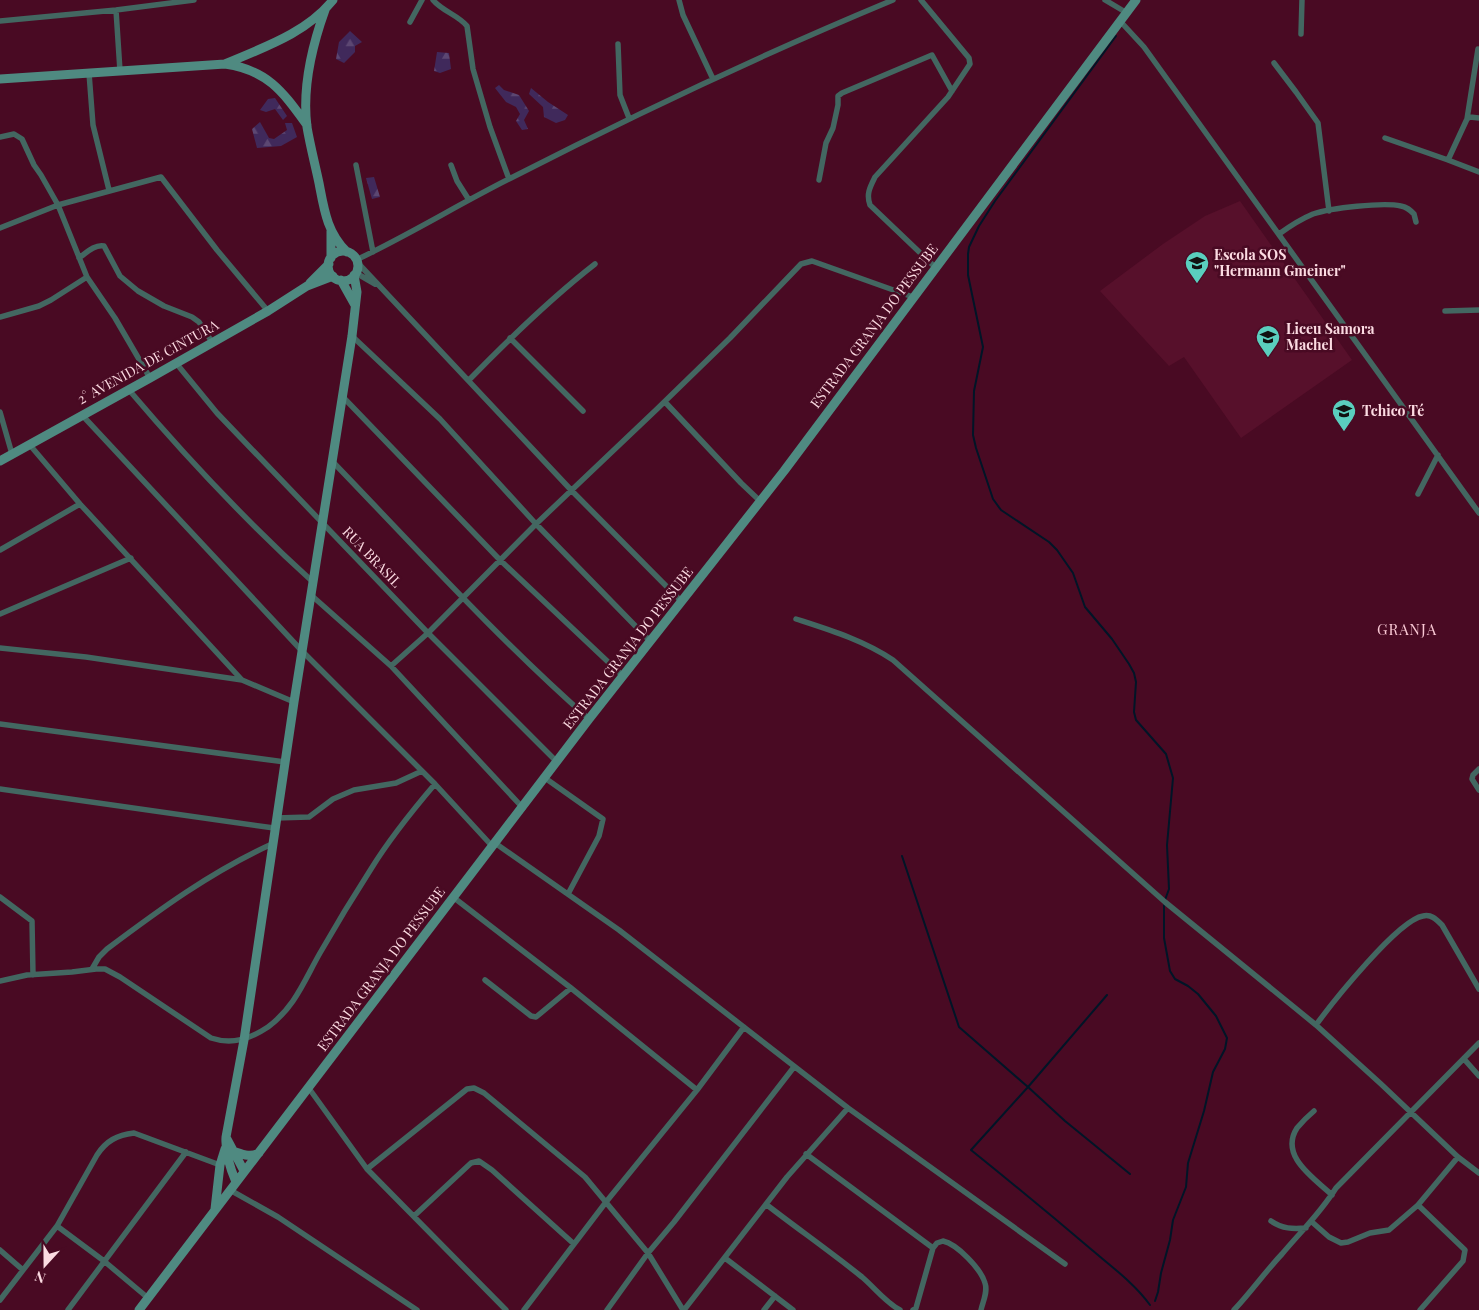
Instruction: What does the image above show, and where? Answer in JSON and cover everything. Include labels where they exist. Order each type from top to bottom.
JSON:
[{"type":"street","points":[[0,21],[116,10],[194,0]]},
{"type":"street","points":[[225,64],[301,28],[315,19],[333,0]]},
{"type":"street","points":[[410,22],[422,0]]},
{"type":"street","points":[[433,0],[438,6],[467,26],[473,69],[490,127],[510,178]]},
{"type":"street","points":[[679,0],[683,15],[713,79]]},
{"type":"street","points":[[872,0],[873,8]]},
{"type":"street","points":[[357,261],[510,178],[629,118],[756,59],[893,0]]},
{"type":"street","points":[[921,0],[969,58],[969,67],[952,92],[875,177],[868,196],[870,205],[935,268]]},
{"type":"street","points":[[1105,0],[1127,13]]},
{"type":"street","name":"ESTRADA GRANJA DO PESSUBE","points":[[139,1310],[493,844],[523,808],[589,719],[760,501],[1029,146],[1136,0]]},
{"type":"street","points":[[1302,0],[1302,34]]},
{"type":"street","points":[[325,9],[313,49],[307,99],[307,125],[325,216],[331,231],[347,252]]},
{"type":"street","points":[[116,10],[120,71]]},
{"type":"street","points":[[1120,21],[1144,47],[1479,514]]},
{"type":"street","points":[[618,44],[620,95],[629,118]]},
{"type":"street","points":[[1448,160],[1467,119],[1478,49]]},
{"type":"street","points":[[819,180],[826,143],[833,128],[838,96],[842,93],[932,55],[952,92]]},
{"type":"street","points":[[0,79],[225,64],[253,71],[275,84],[288,98],[307,125]]},
{"type":"street","points":[[1274,64],[1318,123],[1330,211]]},
{"type":"street","points":[[89,73],[93,125],[109,190]]},
{"type":"street","points":[[1467,119],[1470,117],[1479,118]]},
{"type":"street","points":[[0,137],[14,134],[22,139],[34,165],[58,205],[88,277],[150,378]]},
{"type":"street","points":[[1385,138],[1479,172]]},
{"type":"street","points":[[356,165],[372,252]]},
{"type":"street","points":[[450,165],[469,200]]},
{"type":"street","points":[[0,228],[58,205],[161,177],[217,250],[268,311]]},
{"type":"street","points":[[1279,234],[1306,217],[1362,206],[1395,205],[1410,210],[1414,214],[1416,222]]},
{"type":"street","points":[[331,231],[329,271],[337,278],[355,305]]},
{"type":"street","points":[[79,258],[95,247],[104,246],[120,276],[138,291],[164,306],[192,317],[199,322],[212,342]]},
{"type":"street","points":[[308,286],[340,251],[353,255],[377,284],[572,491],[682,602]]},
{"type":"street","points":[[357,261],[352,336],[274,828],[228,1145],[228,1161],[233,1186],[417,1310]]},
{"type":"street","points":[[391,666],[428,633],[536,524],[665,402],[730,338],[793,271],[807,261],[812,261],[913,297]]},
{"type":"street","points":[[469,380],[510,338],[561,291],[596,264]]},
{"type":"street","points":[[308,286],[337,278],[350,279],[355,274]]},
{"type":"street","points":[[355,274],[377,284]]},
{"type":"street","points":[[0,317],[45,303],[88,277]]},
{"type":"street","name":"2° AVENIDA DE CINTURA","points":[[0,461],[129,390],[268,311],[308,286]]},
{"type":"street","points":[[1445,311],[1479,310]]},
{"type":"street","points":[[352,336],[440,418],[536,524],[650,641]]},
{"type":"street","points":[[510,338],[583,411]]},
{"type":"street","name":"RUA BRASIL","points":[[176,363],[216,413],[428,633],[557,762]]},
{"type":"street","points":[[129,390],[183,453],[313,582]]},
{"type":"street","points":[[342,396],[500,560],[623,676]]},
{"type":"street","points":[[665,402],[740,483],[760,501]]},
{"type":"street","points":[[0,412],[12,454]]},
{"type":"street","points":[[82,415],[302,651],[493,844],[619,930],[848,1108],[1065,1264]]},
{"type":"street","points":[[29,444],[80,504],[242,680]]},
{"type":"street","points":[[1418,494],[1438,455]]},
{"type":"street","points":[[332,461],[462,597],[552,686],[589,719]]},
{"type":"street","points":[[0,550],[80,504]]},
{"type":"street","points":[[0,614],[131,558]]},
{"type":"street","points":[[311,595],[391,666],[523,808]]},
{"type":"street","points":[[796,619],[851,638],[876,649],[893,660],[1164,902],[1316,1025],[1458,1157],[1479,1173]]},
{"type":"street","points":[[0,648],[86,657],[242,680],[294,702]]},
{"type":"street","points":[[0,724],[285,762]]},
{"type":"street","points":[[1479,769],[1472,779],[1479,790]]},
{"type":"street","points":[[276,818],[309,817],[333,799],[354,790],[396,783],[422,771]]},
{"type":"street","points":[[545,778],[603,819],[600,836],[568,894]]},
{"type":"street","points":[[0,980],[33,974],[92,969],[105,970],[211,1038],[221,1041],[244,1040],[268,1027],[284,1012],[300,992],[319,955],[372,867],[400,826],[435,784]]},
{"type":"street","points":[[0,789],[274,828]]},
{"type":"street","points":[[92,969],[99,957],[107,949],[165,906],[244,856],[272,844]]},
{"type":"street","points":[[0,897],[32,921],[33,974]]},
{"type":"street","points":[[453,897],[572,988],[697,1090]]},
{"type":"street","points":[[1316,1025],[1334,1001],[1371,959],[1400,929],[1421,916],[1430,916],[1437,919],[1442,925],[1479,989]]},
{"type":"street","points":[[485,980],[531,1016],[536,1017],[572,988]]},
{"type":"street","points":[[524,1310],[606,1202],[697,1090],[744,1027]]},
{"type":"street","points":[[1234,1310],[1282,1253],[1312,1222],[1340,1183],[1411,1114],[1479,1043]]},
{"type":"street","points":[[1464,1058],[1479,1076]]},
{"type":"street","points":[[607,1310],[648,1253],[794,1067]]},
{"type":"street","points":[[308,1087],[367,1170],[506,1310]]},
{"type":"street","points":[[367,1170],[467,1089],[474,1088],[484,1093],[585,1177],[648,1253],[683,1310],[806,1154],[848,1108]]},
{"type":"street","points":[[1314,1110],[1298,1127],[1292,1139],[1291,1148],[1294,1156],[1305,1170],[1332,1194]]},
{"type":"street","points":[[0,1300],[57,1226],[102,1147],[112,1139],[134,1133],[220,1166]]},
{"type":"street","points":[[228,1145],[247,1156],[254,1156],[259,1153]]},
{"type":"street","points":[[215,1209],[220,1166],[228,1145]]},
{"type":"street","points":[[228,1145],[244,1172]]},
{"type":"street","points":[[68,1310],[186,1152]]},
{"type":"street","points":[[806,1154],[933,1248]]},
{"type":"street","points":[[1312,1222],[1335,1242],[1348,1242],[1370,1234],[1390,1230],[1418,1205],[1458,1157]]},
{"type":"street","points":[[414,1216],[471,1163],[479,1161],[492,1170],[574,1244]]},
{"type":"street","points":[[767,1205],[819,1243],[868,1282],[893,1307],[900,1310]]},
{"type":"street","points":[[1418,1205],[1462,1245],[1465,1250],[1463,1261],[1420,1310]]},
{"type":"street","points":[[1271,1222],[1281,1228],[1306,1228]]},
{"type":"street","points":[[57,1226],[104,1261],[148,1298]]},
{"type":"street","points":[[915,1309],[933,1248],[943,1241],[958,1248],[982,1275],[986,1292],[981,1310]]},
{"type":"street","points":[[0,1250],[22,1270]]},
{"type":"street","points":[[725,1258],[793,1310]]},
{"type":"street","points":[[764,1310],[775,1296]]},
{"type":"shaded area","points":[[1240,201],[1352,360],[1241,438],[1184,357],[1169,366],[1100,291],[1163,244],[1205,216]]},
{"type":"green space","points":[[350,31],[362,42],[355,46],[355,52],[344,63],[336,59],[339,42]]},
{"type":"green space","points":[[437,52],[449,53],[451,69],[440,73],[434,71]]},
{"type":"green space","points":[[499,85],[504,90],[519,95],[529,111],[524,120],[528,129],[522,130],[516,121],[520,114],[516,107],[506,102],[495,88]]},
{"type":"green space","points":[[531,88],[568,115],[565,120],[556,123],[544,117],[543,107],[529,94]]},
{"type":"green space","points":[[275,98],[287,116],[283,120],[275,109],[266,112],[260,110],[268,99]]},
{"type":"green space","points":[[260,122],[269,138],[274,139],[287,130],[285,123],[292,123],[297,137],[281,146],[257,148],[252,129]]},
{"type":"green space","points":[[374,177],[380,197],[372,199],[366,178]]},
{"type":"waterway","points":[[1116,36],[995,201],[979,226],[969,247],[968,275],[983,347],[974,391],[973,435],[993,499],[1001,510],[1049,542],[1057,550],[1073,573],[1085,607],[1112,639],[1134,673],[1136,682],[1134,712],[1136,720],[1166,754],[1173,778],[1167,845],[1169,889],[1165,900]]},
{"type":"waterway","points":[[902,856],[959,1027],[1065,1121],[1130,1174]]},
{"type":"waterway","points":[[1155,1301],[1173,1220],[1186,1187],[1188,1163],[1204,1111],[1213,1072],[1225,1049],[1227,1038],[1216,1016],[1198,994],[1175,979],[1170,971],[1164,938],[1164,905]]},
{"type":"waterway","points":[[1107,995],[971,1150],[1115,1269],[1150,1305]]},
{"type":"place","name":"Escola SOS \"Hermann Gmeiner\"","points":[[1197,284]]},
{"type":"place","name":"Liceu Samora Machel","points":[[1268,358]]},
{"type":"place","name":"Tchico Té","points":[[1344,432]]},
{"type":"district","name":"GRANJA","points":[[1407,630]]}]
